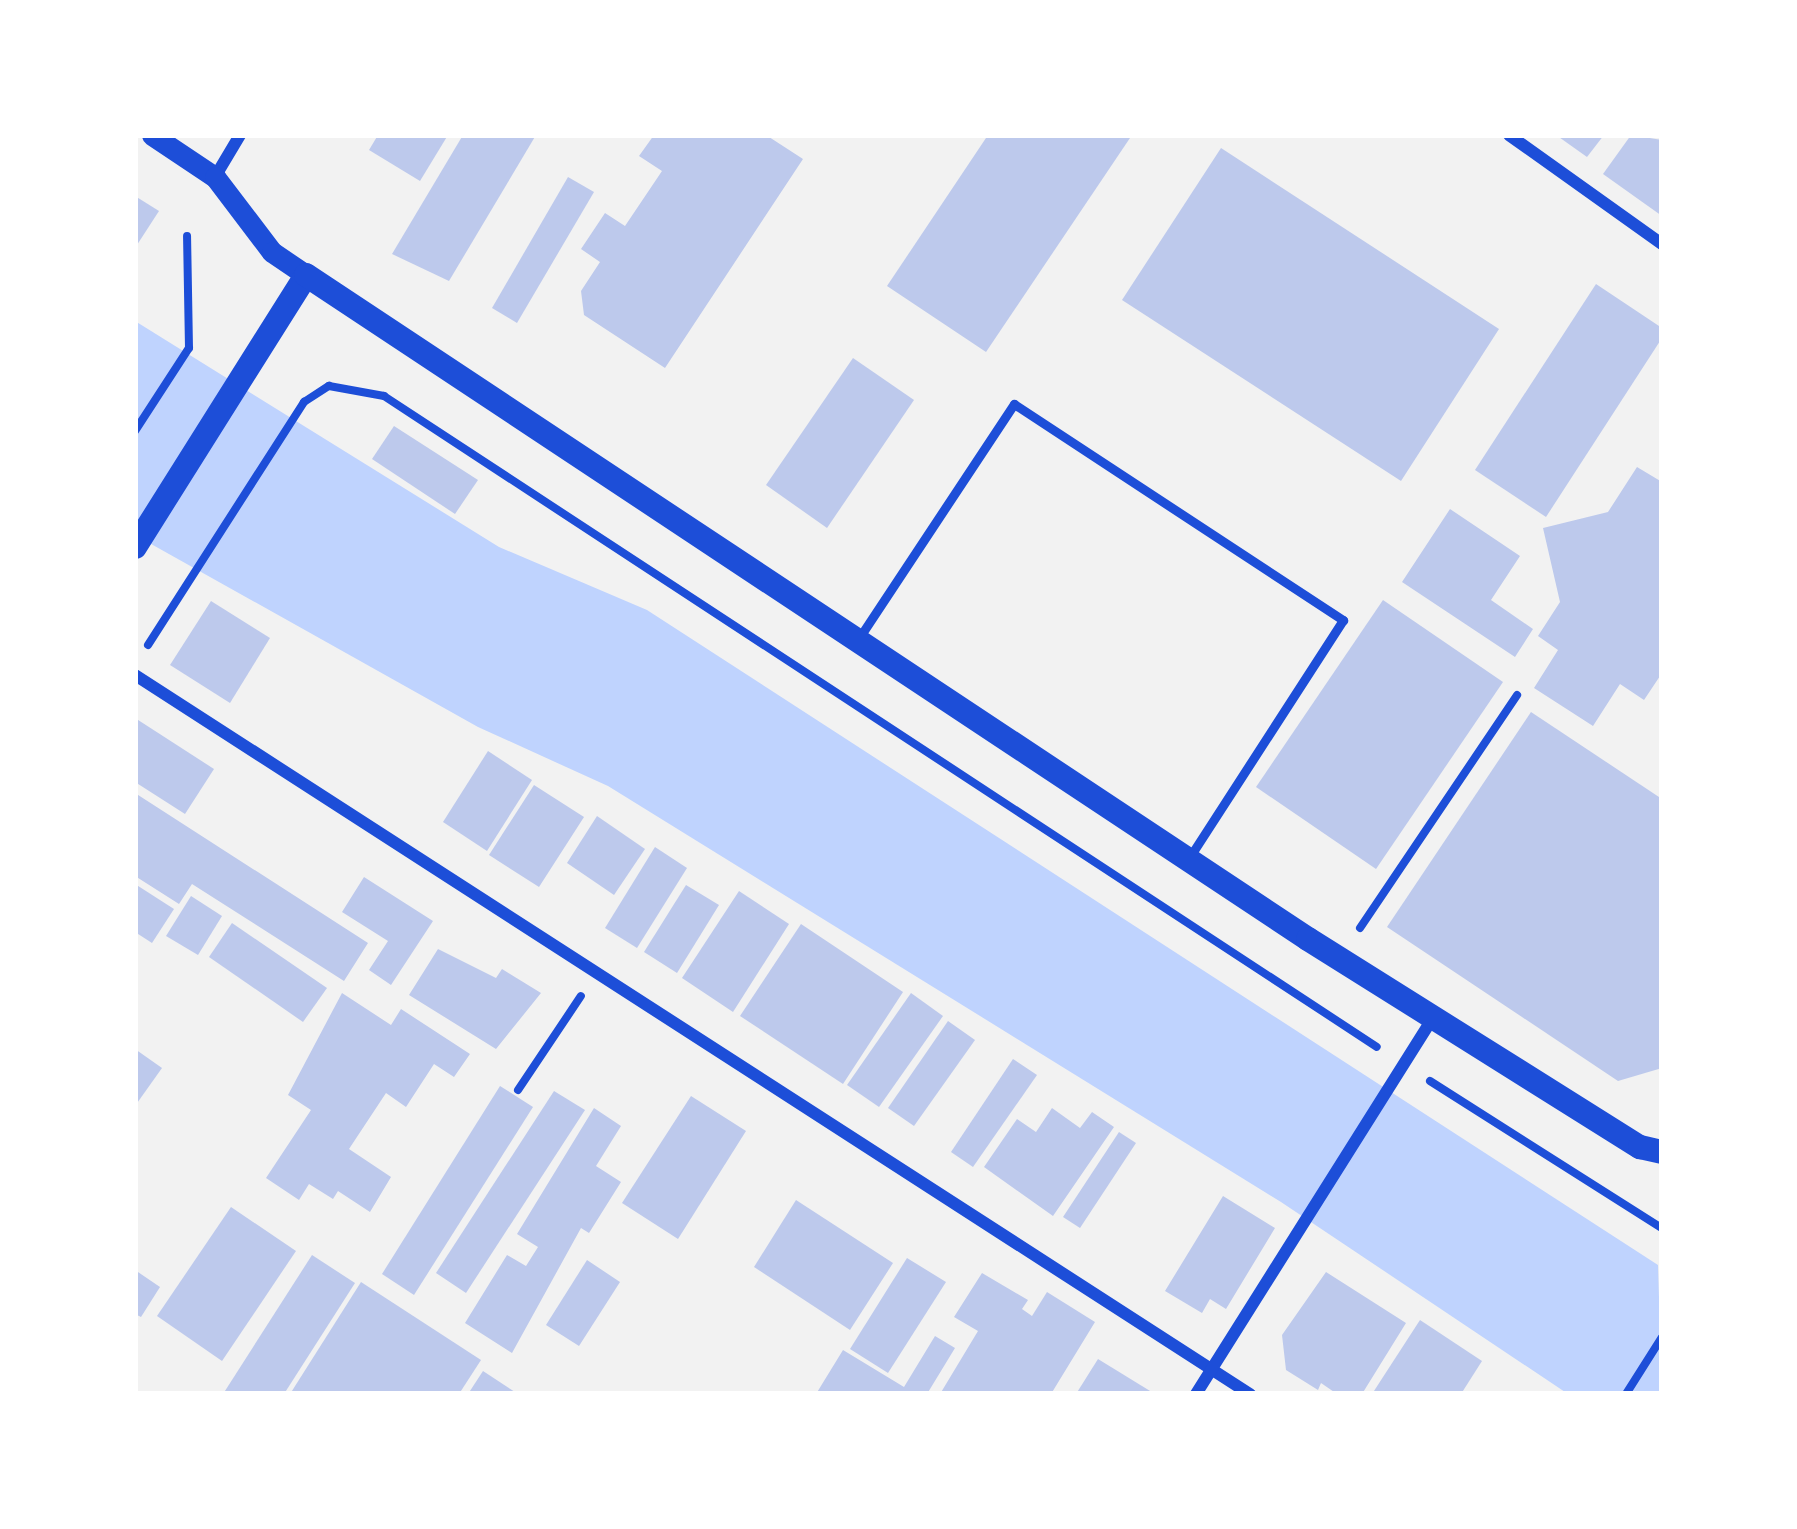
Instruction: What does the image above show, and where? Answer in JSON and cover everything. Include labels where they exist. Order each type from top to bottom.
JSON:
[{"type":"main road","points":[[135,547],[306,275],[1340,959],[1640,1148],[1662,1152]]},
{"type":"street","points":[[152,135],[215,177],[256,235],[306,275]]},
{"type":"street","points":[[215,177],[240,135]]},
{"type":"street","points":[[1509,135],[1662,244]]},
{"type":"street","points":[[135,675],[1250,1394]]},
{"type":"street","points":[[1196,1394],[1397,1082],[1433,1018]]},
{"type":"lane","points":[[859,638],[1014,404],[1343,620],[1188,860]]},
{"type":"path","points":[[135,430],[189,347],[187,236]]},
{"type":"path","points":[[145,650],[290,417],[329,386],[384,396],[1406,1066],[1662,1228]]},
{"type":"path","points":[[1340,959],[1517,694]]},
{"type":"path","points":[[518,1090],[598,971]]},
{"type":"path","points":[[1626,1394],[1662,1337]]},
{"type":"water","points":[[135,321],[499,547],[647,610],[1658,1265],[1662,1394],[1568,1394],[1281,1202],[608,786],[478,727],[135,535]]},
{"type":"building","points":[[378,135],[448,135],[420,181],[369,150]]},
{"type":"building","points":[[463,135],[536,135],[449,281],[392,254]]},
{"type":"building","points":[[654,135],[766,135],[803,159],[665,368],[584,315],[581,291],[600,262],[581,249],[605,213],[625,226],[662,171],[639,156]]},
{"type":"building","points":[[988,135],[1132,135],[986,352],[887,286]]},
{"type":"building","points":[[1556,135],[1604,135],[1587,157]]},
{"type":"building","points":[[1631,135],[1662,140],[1662,216],[1603,174]]},
{"type":"building","points":[[1221,148],[1499,329],[1401,481],[1122,300]]},
{"type":"building","points":[[568,177],[594,192],[517,323],[492,308]]},
{"type":"building","points":[[135,196],[159,211],[135,248]]},
{"type":"building","points":[[1596,284],[1662,328],[1662,338],[1546,517],[1475,470]]},
{"type":"building","points":[[853,358],[914,400],[827,528],[766,485]]},
{"type":"building","points":[[394,426],[478,480],[455,514],[372,459]]},
{"type":"building","points":[[1637,467],[1662,482],[1662,673],[1644,700],[1620,684],[1593,726],[1534,688],[1558,650],[1538,636],[1560,602],[1543,528],[1608,512]]},
{"type":"building","points":[[1450,509],[1520,556],[1491,600],[1533,629],[1515,657],[1402,582]]},
{"type":"building","points":[[1383,600],[1503,682],[1376,869],[1256,787]]},
{"type":"building","points":[[211,601],[270,638],[230,703],[170,665]]},
{"type":"building","points":[[1531,712],[1662,799],[1662,1068],[1618,1081],[1387,927]]},
{"type":"building","points":[[135,718],[214,769],[185,814],[135,782]]},
{"type":"building","points":[[488,751],[532,780],[487,851],[443,822]]},
{"type":"building","points":[[534,785],[584,817],[539,887],[489,855]]},
{"type":"building","points":[[135,793],[368,943],[344,981],[192,884],[179,904],[135,876]]},
{"type":"building","points":[[597,816],[645,849],[614,895],[567,863]]},
{"type":"building","points":[[655,847],[687,868],[637,948],[605,928]]},
{"type":"building","points":[[364,877],[433,921],[391,985],[369,970],[388,941],[342,912]]},
{"type":"building","points":[[135,884],[174,909],[152,943],[135,932]]},
{"type":"building","points":[[686,885],[719,905],[677,973],[644,952]]},
{"type":"building","points":[[739,891],[789,924],[733,1012],[682,978]]},
{"type":"building","points":[[191,896],[222,916],[198,955],[166,936]]},
{"type":"building","points":[[232,923],[327,988],[303,1022],[209,957]]},
{"type":"building","points":[[801,924],[903,992],[843,1084],[740,1016]]},
{"type":"building","points":[[438,949],[496,978],[502,969],[541,993],[496,1049],[409,995]]},
{"type":"building","points":[[342,993],[391,1025],[401,1009],[470,1054],[454,1077],[434,1064],[406,1107],[386,1093],[349,1149],[391,1177],[370,1212],[338,1191],[333,1199],[309,1184],[299,1200],[266,1178],[311,1110],[288,1095]]},
{"type":"building","points":[[911,993],[943,1016],[879,1107],[847,1085]]},
{"type":"building","points":[[948,1021],[975,1040],[914,1126],[888,1108]]},
{"type":"building","points":[[135,1049],[162,1068],[135,1106]]},
{"type":"building","points":[[1013,1059],[1037,1075],[973,1167],[951,1152]]},
{"type":"building","points":[[500,1086],[533,1107],[414,1295],[382,1274]]},
{"type":"building","points":[[554,1091],[585,1110],[466,1293],[436,1273]]},
{"type":"building","points":[[691,1096],[746,1131],[678,1239],[622,1203]]},
{"type":"building","points":[[594,1108],[621,1126],[596,1166],[621,1182],[589,1233],[581,1228],[512,1353],[465,1323],[507,1255],[526,1266],[538,1247],[517,1234]]},
{"type":"building","points":[[1052,1108],[1080,1128],[1092,1112],[1114,1127],[1053,1216],[984,1167],[1017,1119],[1036,1132]]},
{"type":"building","points":[[1119,1132],[1136,1143],[1080,1228],[1063,1217]]},
{"type":"building","points":[[1223,1196],[1275,1228],[1226,1309],[1210,1299],[1202,1313],[1165,1291]]},
{"type":"building","points":[[796,1200],[893,1263],[850,1330],[754,1267]]},
{"type":"building","points":[[231,1207],[296,1251],[222,1361],[157,1316]]},
{"type":"building","points":[[312,1255],[355,1283],[284,1394],[223,1394]]},
{"type":"building","points":[[907,1258],[946,1282],[888,1373],[850,1349]]},
{"type":"building","points":[[587,1260],[620,1282],[579,1346],[546,1325]]},
{"type":"building","points":[[135,1270],[160,1287],[141,1317],[135,1314]]},
{"type":"building","points":[[1326,1272],[1406,1323],[1362,1394],[1337,1394],[1321,1383],[1318,1390],[1286,1370],[1282,1335]]},
{"type":"building","points":[[982,1273],[1028,1300],[1022,1309],[1032,1316],[1047,1292],[1095,1322],[1051,1394],[940,1394],[978,1331],[954,1317]]},
{"type":"building","points":[[361,1282],[481,1360],[459,1394],[290,1394]]},
{"type":"building","points":[[1420,1320],[1482,1361],[1461,1394],[1372,1394]]},
{"type":"building","points":[[935,1336],[955,1348],[927,1394],[816,1394],[843,1350],[904,1387]]},
{"type":"building","points":[[1098,1359],[1155,1394],[1076,1394]]},
{"type":"building","points":[[483,1371],[518,1394],[468,1394]]}]
